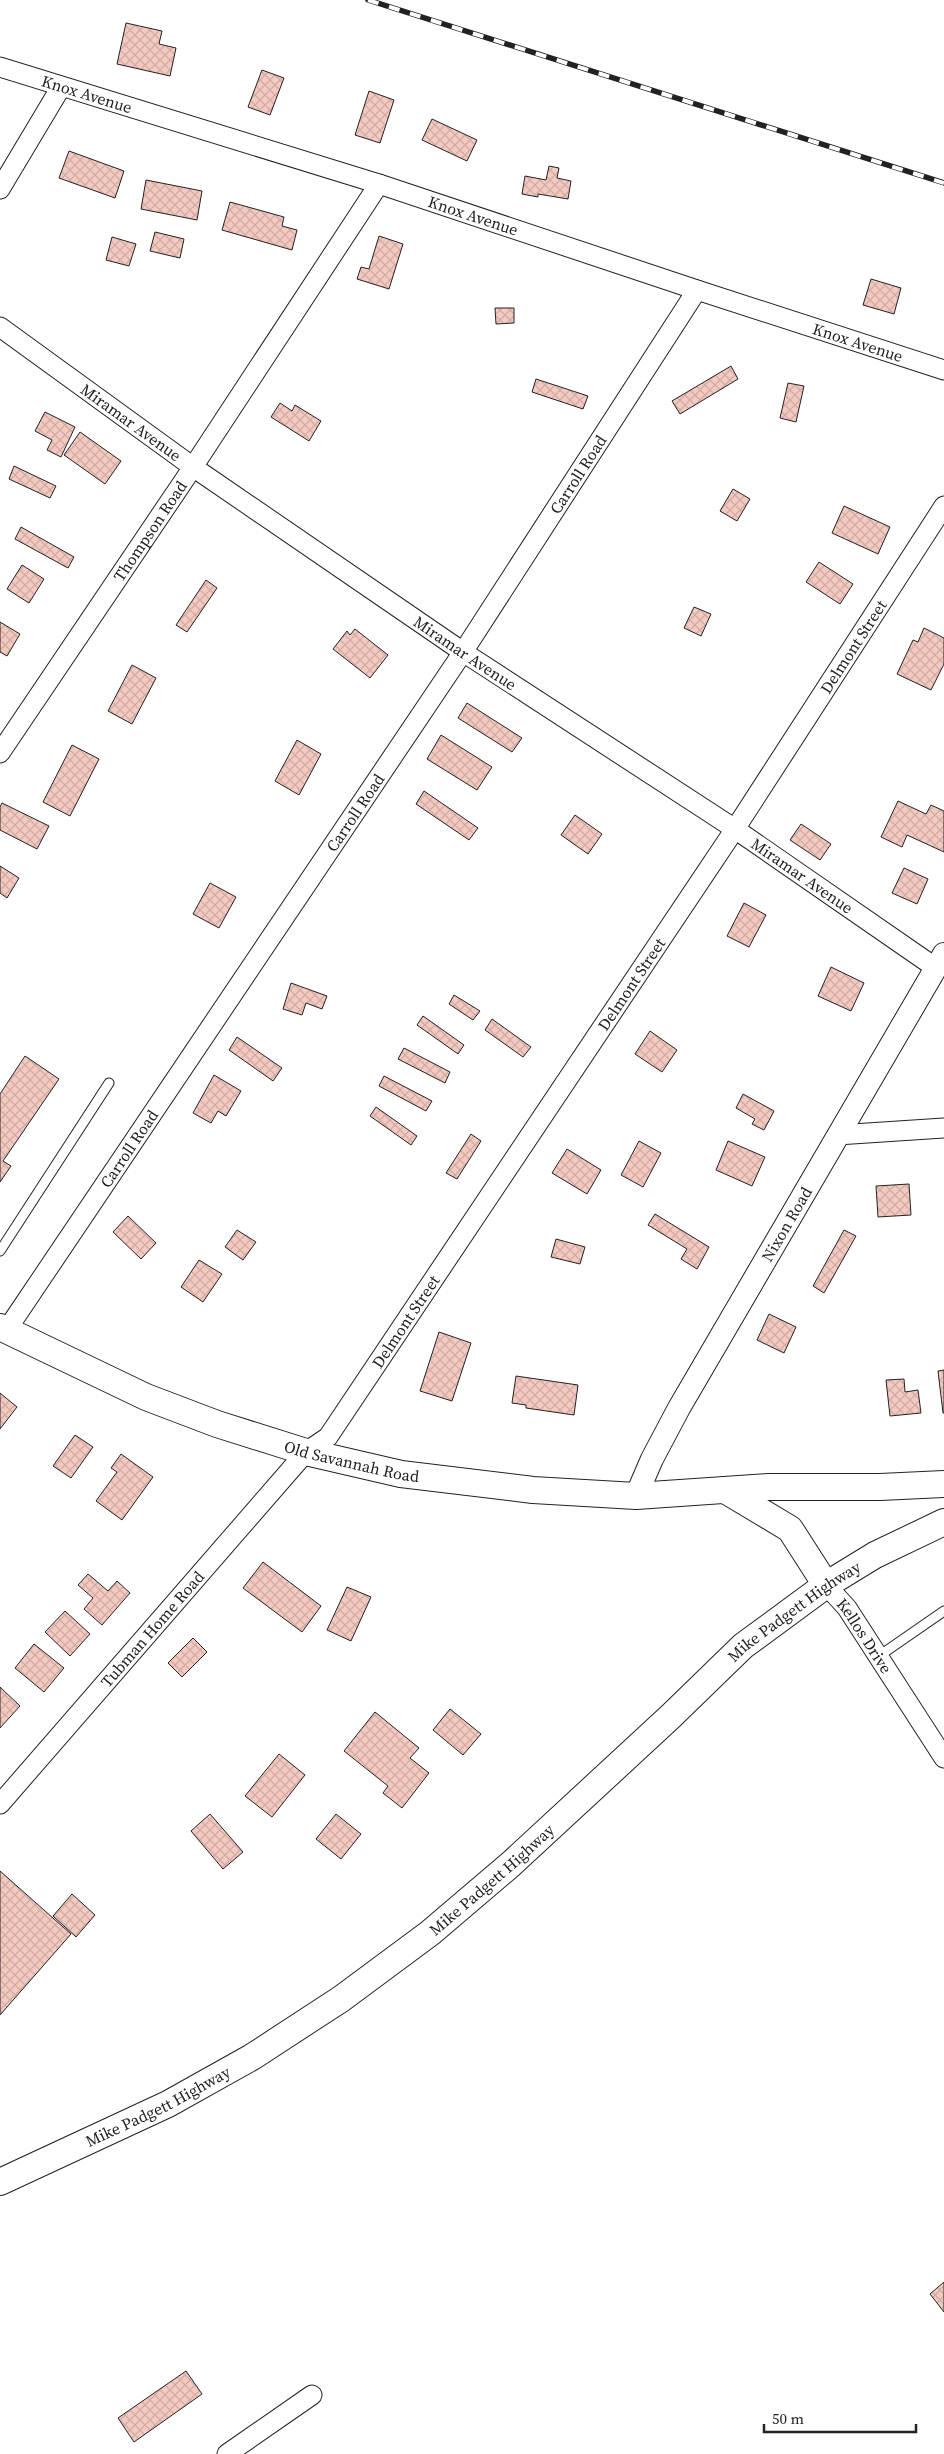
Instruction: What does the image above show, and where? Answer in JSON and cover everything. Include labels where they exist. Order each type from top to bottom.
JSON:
[{"type":"main road","name":"Old Savannah Road","points":[[3,1329],[146,1397],[217,1424],[306,1452],[401,1474],[461,1483],[533,1490],[636,1496],[768,1487],[880,1487],[944,1484]]},
{"type":"main road","name":"Kellos Drive","points":[[726,1490],[790,1529],[826,1585]]},
{"type":"main road","name":"Mike Padgett Highway","points":[[0,2182],[168,2104],[252,2057],[348,1993],[430,1933],[560,1820],[743,1646],[826,1585],[875,1555],[944,1522]]},
{"type":"street","name":"Knox Avenue","points":[[0,67],[379,184],[944,370]]},
{"type":"street","points":[[0,189],[61,87]]},
{"type":"street","name":"Thompson Road","points":[[0,753],[379,184]]},
{"type":"street","name":"Carroll Road","points":[[3,1329],[463,652],[697,290]]},
{"type":"street","name":"Miramar Avenue","points":[[0,327],[192,467],[463,652],[940,961]]},
{"type":"street","name":"Delmont Street","points":[[306,1452],[328,1437],[735,829],[944,506]]},
{"type":"street","name":"Nixon Road","points":[[636,1496],[652,1458],[679,1408],[940,961]]},
{"type":"street","points":[[837,1135],[944,1128]]},
{"type":"street","name":"Tubman Home Road","points":[[0,1804],[306,1452]]},
{"type":"street","name":"Kellos Drive","points":[[826,1585],[847,1608],[944,1758]]},
{"type":"street","points":[[227,2454],[312,2395]]},
{"type":"lane","points":[[0,1251],[109,1083]]},
{"type":"lane","points":[[879,1656],[944,1611]]},
{"type":"building","points":[[126,23],[162,31],[159,44],[176,48],[170,76],[117,64]]},
{"type":"building","points":[[262,70],[284,78],[270,115],[248,107]]},
{"type":"building","points":[[369,91],[394,100],[380,143],[355,135]]},
{"type":"building","points":[[432,119],[477,140],[467,161],[422,140]]},
{"type":"building","points":[[69,151],[124,171],[115,198],[59,178]]},
{"type":"building","points":[[549,166],[559,168],[557,178],[571,181],[568,199],[538,194],[538,197],[522,194],[525,176],[546,180]]},
{"type":"building","points":[[146,180],[202,191],[197,220],[141,209]]},
{"type":"building","points":[[230,202],[284,217],[282,226],[297,230],[292,250],[222,230]]},
{"type":"building","points":[[155,232],[184,239],[180,258],[150,251]]},
{"type":"building","points":[[379,236],[403,244],[389,289],[357,279],[361,267],[369,269]]},
{"type":"building","points":[[112,237],[136,244],[129,266],[106,260]]},
{"type":"building","points":[[871,279],[901,288],[894,314],[863,305]]},
{"type":"building","points":[[495,308],[514,308],[514,323],[496,324]]},
{"type":"building","points":[[731,366],[738,379],[680,414],[672,401]]},
{"type":"building","points":[[536,379],[588,396],[583,409],[532,392]]},
{"type":"building","points":[[788,383],[804,386],[796,422],[780,418]]},
{"type":"building","points":[[280,403],[292,411],[295,405],[321,421],[309,441],[271,417]]},
{"type":"building","points":[[45,412],[75,427],[61,457],[47,450],[52,440],[35,431]]},
{"type":"building","points":[[80,432],[121,461],[105,484],[64,455]]},
{"type":"building","points":[[14,466],[56,486],[50,498],[9,479]]},
{"type":"building","points":[[733,489],[750,499],[737,521],[720,511]]},
{"type":"building","points":[[844,506],[890,527],[878,554],[832,533]]},
{"type":"building","points":[[21,527],[74,557],[68,568],[15,539]]},
{"type":"building","points":[[819,562],[853,584],[840,604],[806,582]]},
{"type":"building","points":[[22,565],[44,579],[29,603],[7,589]]},
{"type":"building","points":[[206,580],[217,588],[187,632],[176,625]]},
{"type":"building","points":[[694,607],[711,614],[701,636],[684,628]]},
{"type":"building","points":[[0,622],[20,634],[7,656],[0,652]]},
{"type":"building","points":[[924,628],[944,638],[944,664],[931,690],[897,674],[913,640],[918,642]]},
{"type":"building","points":[[355,629],[388,655],[370,678],[333,649],[347,631],[350,635]]},
{"type":"building","points":[[132,665],[156,678],[132,724],[108,711]]},
{"type":"building","points":[[467,703],[522,738],[512,752],[458,718]]},
{"type":"building","points":[[441,735],[492,767],[477,790],[427,759]]},
{"type":"building","points":[[297,740],[321,754],[299,795],[275,781]]},
{"type":"building","points":[[72,745],[99,759],[70,816],[43,802]]},
{"type":"building","points":[[424,791],[478,828],[469,840],[416,804]]},
{"type":"building","points":[[898,801],[926,814],[931,805],[944,811],[944,852],[907,835],[902,847],[881,837]]},
{"type":"building","points":[[2,803],[49,826],[37,849],[0,830],[0,807]]},
{"type":"building","points":[[575,815],[602,834],[588,854],[561,835]]},
{"type":"building","points":[[801,824],[831,844],[820,860],[790,840]]},
{"type":"building","points":[[0,866],[19,878],[7,898],[0,893]]},
{"type":"building","points":[[904,868],[928,879],[917,904],[892,893]]},
{"type":"building","points":[[210,883],[236,897],[219,928],[193,914]]},
{"type":"building","points":[[744,903],[766,915],[749,947],[727,936]]},
{"type":"building","points":[[831,967],[864,983],[851,1011],[818,996]]},
{"type":"building","points":[[291,983],[327,996],[322,1009],[306,1003],[302,1015],[283,1009]]},
{"type":"building","points":[[454,995],[480,1011],[473,1020],[449,1004]]},
{"type":"building","points":[[423,1016],[464,1045],[458,1054],[417,1025]]},
{"type":"building","points":[[492,1019],[531,1047],[523,1057],[485,1030]]},
{"type":"building","points":[[650,1031],[677,1050],[662,1072],[635,1054]]},
{"type":"building","points":[[237,1037],[282,1068],[273,1081],[229,1050]]},
{"type":"building","points":[[404,1048],[450,1072],[445,1083],[398,1059]]},
{"type":"building","points":[[25,1056],[59,1079],[3,1161],[11,1166],[0,1182],[0,1094]]},
{"type":"building","points":[[214,1075],[241,1091],[226,1116],[218,1111],[211,1123],[193,1113]]},
{"type":"building","points":[[384,1076],[432,1101],[426,1111],[379,1086]]},
{"type":"building","points":[[743,1094],[774,1111],[764,1130],[752,1124],[755,1119],[736,1108]]},
{"type":"building","points":[[376,1107],[417,1136],[411,1145],[370,1116]]},
{"type":"building","points":[[471,1134],[481,1141],[457,1179],[446,1173]]},
{"type":"building","points":[[639,1141],[661,1153],[643,1187],[621,1175]]},
{"type":"building","points":[[728,1141],[765,1157],[752,1186],[716,1170]]},
{"type":"building","points":[[567,1149],[601,1170],[587,1194],[552,1173]]},
{"type":"building","points":[[909,1184],[911,1215],[878,1217],[876,1186]]},
{"type":"building","points":[[655,1214],[709,1247],[697,1269],[681,1259],[687,1249],[648,1225]]},
{"type":"building","points":[[128,1216],[156,1243],[141,1259],[113,1232]]},
{"type":"building","points":[[237,1230],[256,1242],[243,1260],[225,1247]]},
{"type":"building","points":[[844,1230],[856,1236],[824,1293],[813,1286]]},
{"type":"building","points":[[556,1239],[585,1247],[580,1264],[551,1257]]},
{"type":"building","points":[[199,1260],[222,1274],[203,1302],[181,1287]]},
{"type":"building","points":[[769,1314],[796,1327],[784,1353],[757,1340]]},
{"type":"building","points":[[439,1332],[471,1343],[452,1401],[420,1391]]},
{"type":"building","points":[[944,1370],[944,1413],[943,1413],[938,1371]]},
{"type":"building","points":[[516,1376],[578,1385],[574,1415],[526,1408],[526,1405],[512,1403]]},
{"type":"building","points":[[904,1379],[905,1392],[918,1390],[921,1413],[890,1416],[886,1380]]},
{"type":"building","points":[[0,1393],[17,1407],[0,1429]]},
{"type":"building","points":[[75,1435],[93,1447],[71,1478],[53,1466]]},
{"type":"building","points":[[121,1454],[153,1477],[122,1520],[96,1501],[117,1472],[111,1468]]},
{"type":"building","points":[[263,1562],[321,1606],[302,1632],[243,1588]]},
{"type":"building","points":[[88,1574],[108,1591],[117,1581],[130,1593],[102,1625],[84,1609],[93,1598],[78,1585]]},
{"type":"building","points":[[347,1587],[371,1597],[351,1641],[327,1630]]},
{"type":"building","points":[[65,1611],[90,1634],[70,1656],[45,1632]]},
{"type":"building","points":[[193,1638],[207,1652],[182,1677],[168,1663]]},
{"type":"building","points":[[34,1644],[64,1668],[44,1692],[15,1668]]},
{"type":"building","points":[[0,1687],[20,1706],[0,1728]]},
{"type":"building","points":[[450,1709],[481,1734],[463,1755],[433,1730]]},
{"type":"building","points":[[375,1712],[419,1748],[410,1758],[429,1773],[402,1808],[383,1793],[388,1786],[344,1751]]},
{"type":"building","points":[[279,1754],[305,1775],[272,1817],[245,1796]]},
{"type":"building","points":[[210,1814],[243,1852],[223,1869],[191,1831]]},
{"type":"building","points":[[336,1814],[361,1834],[341,1859],[316,1839]]},
{"type":"building","points":[[0,1871],[71,1934],[0,2015]]},
{"type":"building","points":[[72,1894],[95,1915],[76,1937],[53,1916]]},
{"type":"building","points":[[944,2282],[944,2312],[930,2294]]},
{"type":"building","points":[[186,2371],[202,2394],[134,2442],[118,2418]]},
{"type":"railway","points":[[368,0],[944,183]]}]
